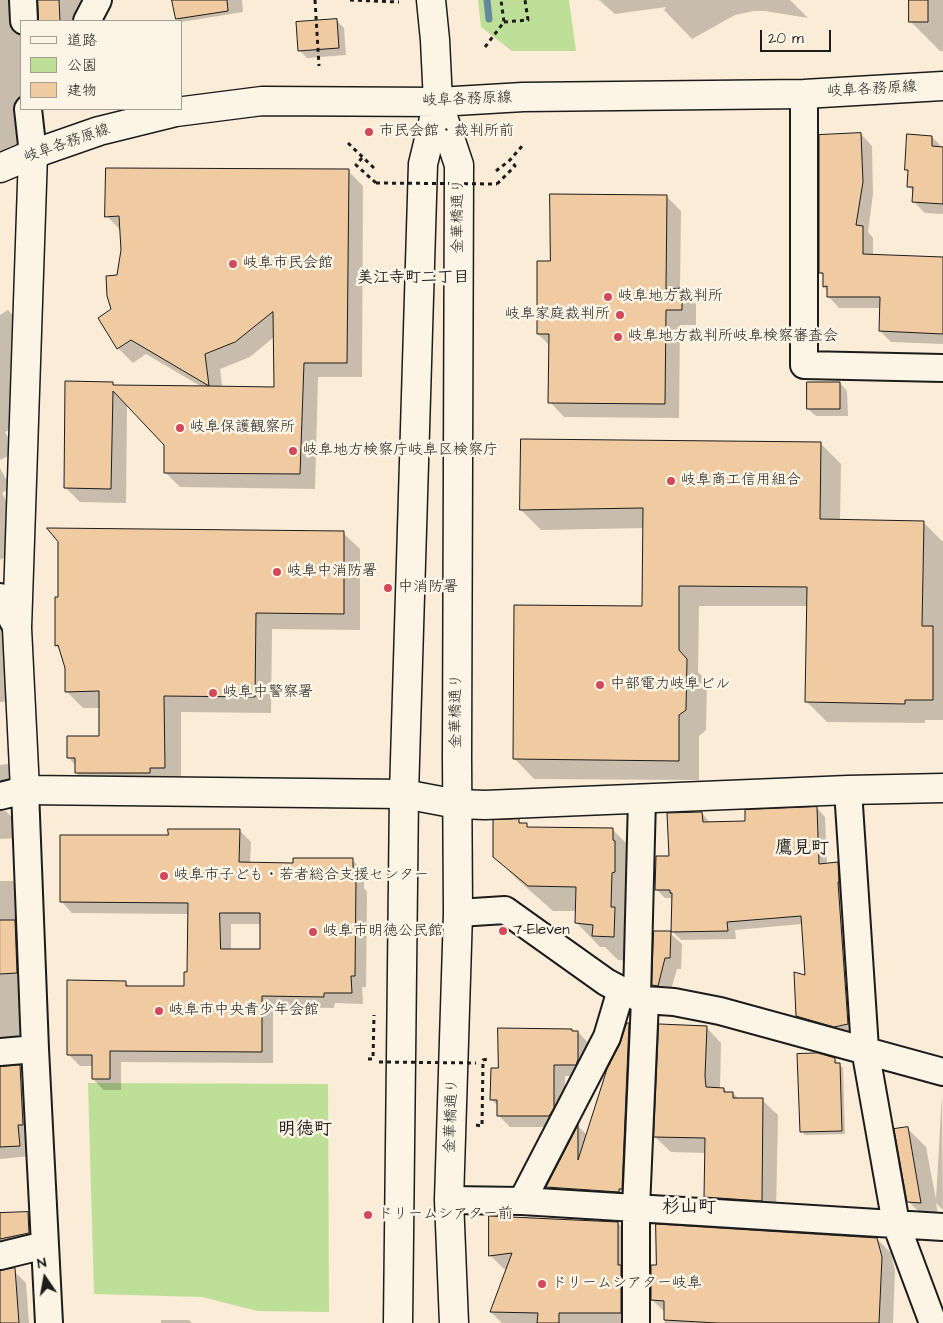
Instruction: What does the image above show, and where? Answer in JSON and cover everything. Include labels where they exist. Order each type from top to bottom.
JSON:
[{"type":"main road","name":"金華橋通り","points":[[431,0],[438,102],[459,165],[458,913],[449,1200],[454,1323]]},
{"type":"main road","name":"岐阜各務原線","points":[[0,168],[33,125],[99,131],[176,112],[262,101],[438,102],[523,97],[804,94],[943,86]]},
{"type":"main road","name":"金華橋通り","points":[[398,1323],[404,794],[423,164],[438,102]]},
{"type":"main road","points":[[33,125],[13,793],[404,794],[457,804],[485,805],[848,790],[943,788]]},
{"type":"street","points":[[23,0],[24,20]]},
{"type":"street","points":[[88,20],[98,0]]},
{"type":"street","points":[[804,94],[804,365],[943,368]]},
{"type":"street","points":[[0,596],[17,628]]},
{"type":"street","points":[[848,790],[865,1049],[896,1224],[933,1323]]},
{"type":"street","points":[[13,793],[35,1049],[49,1323]]},
{"type":"street","points":[[636,1323],[634,996],[642,798]]},
{"type":"street","points":[[458,913],[505,910],[606,982],[634,996],[720,1011],[865,1049],[943,1072]]},
{"type":"street","points":[[522,1201],[608,1037],[634,996]]},
{"type":"street","points":[[0,1052],[35,1049]]},
{"type":"street","points":[[449,1200],[522,1201],[943,1227]]},
{"type":"street","points":[[0,1256],[45,1245]]},
{"type":"path","points":[[315,0],[319,66]]},
{"type":"path","points":[[350,0],[399,2]]},
{"type":"path","points":[[485,47],[504,22],[501,0]]},
{"type":"path","points":[[504,22],[528,20],[525,0]]},
{"type":"path","points":[[348,143],[375,170]]},
{"type":"path","points":[[496,172],[523,145]]},
{"type":"path","points":[[362,158],[356,165],[376,183],[497,184],[515,166],[510,160]]},
{"type":"path","points":[[379,1062],[476,1063]]},
{"type":"green space","points":[[478,0],[569,0],[576,51],[512,51],[481,27]]},
{"type":"green space","points":[[88,1083],[328,1084],[329,1312],[257,1311],[202,1297],[94,1294]]},
{"type":"building","points":[[38,0],[59,0],[60,20],[39,20]]},
{"type":"building","points":[[172,0],[227,0],[228,11],[176,19]]},
{"type":"building","points":[[909,0],[928,0],[928,22],[909,22]]},
{"type":"building","points":[[337,19],[339,48],[298,51],[296,22]]},
{"type":"building","points":[[861,133],[863,182],[856,225],[863,226],[863,254],[943,257],[943,334],[879,331],[880,297],[827,297],[827,286],[823,287],[823,273],[819,273],[819,135]]},
{"type":"building","points":[[907,134],[932,136],[932,146],[943,147],[943,204],[912,202],[913,187],[907,187],[908,170],[905,170]]},
{"type":"building","name":"岐阜市民会館","points":[[106,168],[349,169],[347,363],[304,363],[300,474],[164,473],[164,445],[113,391],[111,489],[64,488],[65,381],[113,382],[113,385],[209,386],[131,340],[117,349],[98,318],[111,309],[107,296],[106,276],[117,275],[121,250],[119,216],[105,217]],"holes":[[[273,312],[274,387],[209,386],[205,354],[235,342]]]},
{"type":"building","name":"岐阜地方裁判所","points":[[550,194],[667,195],[666,289],[682,288],[682,310],[666,310],[665,404],[548,403],[549,334],[537,334],[537,261],[550,261]]},
{"type":"building","points":[[807,382],[840,382],[840,409],[807,409]]},
{"type":"building","points":[[521,439],[821,442],[820,519],[924,521],[922,626],[933,626],[933,700],[905,700],[905,704],[805,702],[807,587],[679,586],[679,650],[687,659],[686,710],[679,715],[679,761],[513,759],[514,605],[642,606],[643,508],[520,510]]},
{"type":"building","points":[[47,528],[344,531],[344,614],[256,613],[255,697],[164,696],[165,768],[150,768],[150,773],[75,773],[75,758],[67,758],[67,736],[99,736],[99,691],[65,692],[65,668],[58,645],[55,646],[55,597],[58,597],[58,542]]},
{"type":"building","points":[[817,807],[819,864],[838,862],[848,1024],[834,1027],[796,1016],[794,972],[805,975],[801,916],[727,922],[728,931],[671,932],[672,893],[670,893],[670,890],[655,890],[656,856],[669,856],[667,813],[702,812],[703,822],[745,821],[745,810]]},
{"type":"building","points":[[519,819],[519,823],[527,823],[527,827],[613,828],[615,872],[612,873],[611,907],[615,907],[614,937],[592,936],[593,925],[575,923],[576,887],[528,886],[493,857],[493,820]]},
{"type":"building","points":[[168,829],[240,829],[239,862],[293,863],[293,858],[353,858],[353,879],[356,879],[355,976],[351,976],[352,993],[324,993],[324,997],[262,996],[262,1052],[110,1051],[110,1079],[92,1079],[92,1055],[67,1055],[67,980],[126,981],[126,986],[184,986],[184,972],[187,972],[188,903],[60,902],[60,835],[168,835]],"holes":[[[220,913],[260,913],[260,949],[221,949]]]},
{"type":"building","points":[[0,920],[15,920],[17,973],[0,974]]},
{"type":"building","points":[[654,931],[671,931],[670,958],[665,958],[658,986],[652,985]]},
{"type":"building","points":[[627,1023],[629,1023],[622,1189],[619,1189],[619,1192],[546,1187],[578,1125],[578,1160],[607,1069],[620,1044]]},
{"type":"building","points":[[659,1024],[707,1026],[706,1087],[724,1088],[724,1092],[733,1092],[733,1098],[763,1098],[762,1201],[704,1197],[705,1138],[654,1137]]},
{"type":"building","points":[[498,1028],[572,1029],[572,1031],[578,1031],[578,1059],[576,1065],[554,1065],[554,1108],[549,1116],[497,1116],[497,1100],[490,1100],[491,1068],[498,1068]]},
{"type":"building","points":[[818,1053],[835,1058],[835,1063],[840,1063],[842,1131],[800,1132],[797,1054]]},
{"type":"building","points":[[20,1065],[23,1125],[18,1125],[20,1146],[0,1147],[0,1067]]},
{"type":"building","points":[[908,1127],[921,1203],[907,1202],[894,1129]]},
{"type":"building","points":[[28,1212],[29,1233],[0,1239],[0,1213]]},
{"type":"building","points":[[489,1216],[618,1222],[618,1265],[621,1265],[621,1313],[559,1313],[559,1323],[537,1323],[538,1313],[490,1312],[512,1253],[489,1256]]},
{"type":"building","points":[[656,1224],[877,1238],[882,1257],[879,1323],[718,1323],[664,1320],[664,1301],[651,1300],[651,1265],[656,1265]]},
{"type":"building","points":[[15,1268],[19,1323],[0,1323],[0,1271]]},
{"type":"waterway","points":[[487,0],[489,19]]},
{"type":"place","name":"市民会館・裁判所前","points":[[369,132]]},
{"type":"place","name":"岐阜市民会館","points":[[233,264]]},
{"type":"place","name":"岐阜地方裁判所","points":[[608,297]]},
{"type":"place","name":"岐阜家庭裁判所","points":[[620,315]]},
{"type":"place","name":"岐阜地方裁判所岐阜検察審査会","points":[[618,337]]},
{"type":"place","name":"岐阜保護観察所","points":[[180,428]]},
{"type":"place","name":"岐阜地方検察庁岐阜区検察庁","points":[[293,451]]},
{"type":"place","name":"岐阜商工信用組合","points":[[671,481]]},
{"type":"place","name":"岐阜中消防署","points":[[277,572]]},
{"type":"place","name":"中消防署","points":[[388,588]]},
{"type":"place","name":"中部電力岐阜ビル","points":[[600,685]]},
{"type":"place","name":"岐阜中警察署","points":[[213,693]]},
{"type":"place","name":"岐阜市子ども・若者総合支援センター","points":[[164,876]]},
{"type":"place","name":"7-Eleven","points":[[503,931]]},
{"type":"place","name":"岐阜市明徳公民館","points":[[313,932]]},
{"type":"place","name":"岐阜市中央青少年会館","points":[[159,1011]]},
{"type":"place","name":"ドリームシアター前","points":[[368,1215]]},
{"type":"place","name":"ドリームシアター岐阜","points":[[542,1284]]},
{"type":"district","name":"美江寺町二丁目","points":[[413,279]]},
{"type":"district","name":"鷹見町","points":[[802,849]]},
{"type":"district","name":"明徳町","points":[[305,1130]]},
{"type":"district","name":"杉山町","points":[[689,1208]]}]
